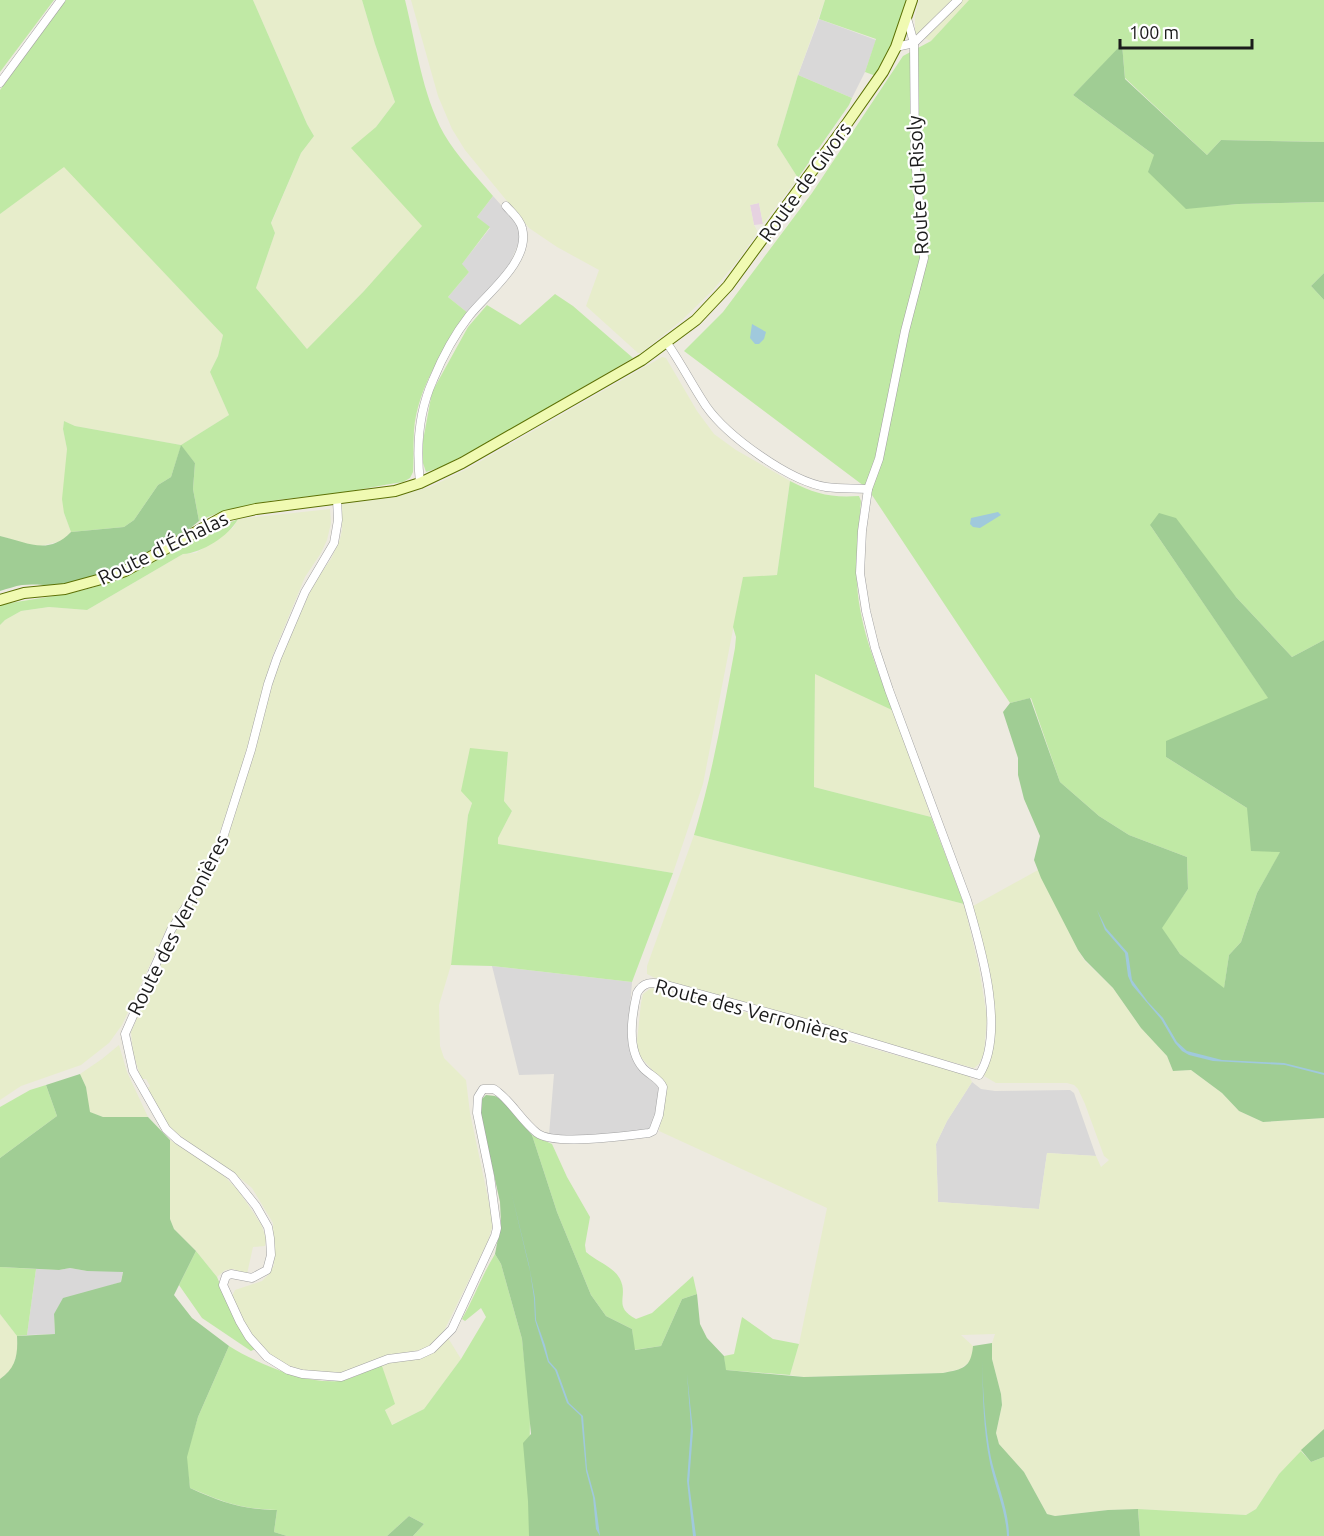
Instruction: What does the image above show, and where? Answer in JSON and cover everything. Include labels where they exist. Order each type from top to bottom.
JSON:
[{"type":"street","points":[[0,83],[61,0]]},
{"type":"street","name":"Route de Givors","points":[[420,483],[473,457],[632,365],[667,343],[696,320],[728,286],[883,72],[897,48],[912,0]]},
{"type":"street","points":[[897,48],[914,43],[958,0]]},
{"type":"street","name":"Route du Risoly","points":[[868,489],[879,459],[905,331],[924,258],[915,158],[914,43],[907,18]]},
{"type":"street","points":[[420,483],[419,424],[433,379],[468,317],[514,265],[523,241],[522,228],[518,219],[506,206]]},
{"type":"street","points":[[667,343],[706,406],[726,431],[752,451],[799,478],[825,487],[868,489]]},
{"type":"street","name":"Route d'Échalas","points":[[0,600],[24,593],[66,589],[125,571],[215,520],[237,513],[395,491],[420,483]]},
{"type":"street","name":"Route des Verronières","points":[[338,499],[338,520],[334,543],[305,592],[277,658],[222,842],[206,876],[167,938],[125,1034],[133,1071],[166,1129],[178,1140],[232,1176],[256,1206],[268,1227],[272,1255],[267,1270],[252,1278],[231,1274],[224,1280],[223,1285],[240,1322],[260,1350],[278,1365],[302,1374],[327,1377],[341,1377],[388,1359],[427,1353],[452,1329],[490,1251],[497,1228],[490,1176],[477,1113],[478,1097],[483,1089],[494,1089],[537,1132],[551,1138],[601,1138],[653,1131],[659,1115],[663,1087],[658,1080],[642,1068],[632,1042],[637,993],[645,984],[651,982],[663,984],[733,1003],[979,1075],[984,1067],[990,1042],[991,1009],[987,979],[971,911],[889,690],[866,611],[860,573],[860,553],[868,489]]},
{"type":"shaded area","points":[[819,19],[876,40],[865,72],[852,98],[798,75]]},
{"type":"shaded area","points":[[493,196],[518,224],[521,232],[519,242],[506,272],[468,313],[448,297],[469,272],[461,265],[490,228],[477,217]]},
{"type":"shaded area","points":[[759,203],[763,224],[754,225],[750,205]]},
{"type":"shaded area","points":[[492,966],[632,982],[628,1034],[630,1051],[642,1072],[657,1081],[662,1090],[652,1129],[646,1132],[558,1137],[549,1135],[554,1074],[519,1075]]},
{"type":"shaded area","points":[[972,1082],[981,1089],[995,1091],[1070,1090],[1074,1093],[1096,1156],[1047,1153],[1039,1209],[938,1202],[936,1144],[947,1121]]},
{"type":"shaded area","points":[[70,1268],[87,1271],[123,1271],[121,1282],[96,1290],[54,1314],[55,1334],[27,1335],[36,1269]]},
{"type":"green space","points":[[0,0],[54,0],[0,72]]},
{"type":"green space","points":[[66,0],[253,0],[314,136],[301,153],[271,223],[275,233],[256,288],[307,349],[364,291],[422,226],[351,148],[376,127],[395,102],[362,0],[405,0],[420,68],[436,119],[455,150],[493,196],[477,217],[490,227],[462,264],[469,272],[448,297],[468,313],[434,368],[421,398],[416,414],[413,472],[410,478],[403,482],[347,492],[250,504],[199,521],[193,489],[195,463],[181,446],[171,477],[158,485],[134,520],[124,527],[71,532],[62,499],[67,449],[63,429],[64,421],[75,426],[181,445],[229,415],[210,372],[218,356],[223,335],[64,167],[0,214],[0,90]]},
{"type":"green space","points":[[253,0],[362,0],[395,102],[376,127],[352,148],[423,226],[307,349],[256,288],[275,233],[271,224],[301,153],[314,136]]},
{"type":"green space","points":[[411,0],[825,0],[798,75],[777,145],[798,178],[763,224],[759,203],[750,205],[754,225],[758,232],[739,259],[713,290],[682,320],[641,353],[638,353],[586,306],[599,270],[557,247],[529,228],[465,150],[452,129],[438,96]]},
{"type":"green space","points":[[825,0],[906,0],[893,45],[876,76],[865,72],[876,39],[819,19]]},
{"type":"green space","points":[[919,0],[969,0],[931,41],[915,34],[915,17]]},
{"type":"green space","points":[[969,0],[1324,0],[1324,142],[1221,140],[1207,155],[1125,78],[1122,45],[1073,95],[1154,155],[1186,208],[1324,202],[1324,273],[1311,286],[1324,300],[1324,640],[1292,657],[1236,597],[1150,525],[1269,699],[1166,757],[1247,808],[1281,851],[1257,893],[1241,942],[1229,955],[1224,989],[1180,954],[1161,928],[1188,889],[1187,857],[1129,835],[1099,816],[1060,782],[1031,698],[1010,703],[868,489],[684,351],[723,312],[812,193],[903,56],[931,41]]},
{"type":"green space","points":[[1122,44],[1125,79],[1207,155],[1221,140],[1324,142],[1324,202],[1238,204],[1186,209],[1148,172],[1154,155],[1073,95]]},
{"type":"green space","points":[[798,75],[852,98],[798,178],[777,145]]},
{"type":"green space","points":[[64,166],[223,335],[218,356],[210,372],[229,415],[181,445],[75,426],[64,421],[63,429],[67,449],[64,513],[71,532],[62,541],[36,547],[0,536],[0,214]]},
{"type":"green space","points":[[1324,273],[1324,300],[1311,286]]},
{"type":"green space","points":[[555,294],[573,306],[633,358],[499,436],[444,466],[426,472],[422,446],[432,392],[468,327],[487,305],[520,325]]},
{"type":"green space","points":[[662,357],[666,358],[697,411],[714,434],[736,450],[790,481],[777,575],[743,578],[703,784],[673,873],[498,844],[498,838],[512,811],[504,801],[508,752],[472,802],[468,815],[451,965],[439,1005],[440,1046],[444,1058],[466,1080],[470,1113],[492,1217],[492,1228],[488,1241],[442,1335],[426,1349],[390,1355],[343,1374],[329,1374],[283,1364],[269,1353],[248,1330],[232,1296],[235,1290],[262,1281],[269,1274],[274,1265],[273,1223],[252,1188],[168,1126],[147,1089],[150,1086],[146,1079],[141,1079],[133,1052],[131,1032],[178,926],[207,881],[222,850],[241,794],[278,663],[315,581],[331,559],[340,539],[342,504],[397,496],[430,487],[467,469]]},
{"type":"green space","points":[[181,445],[195,463],[193,489],[199,521],[154,552],[103,574],[68,584],[22,585],[0,591],[0,536],[28,544],[46,545],[54,544],[71,532],[124,527],[134,520],[158,485],[171,477]]},
{"type":"green space","points":[[790,481],[823,494],[859,496],[861,501],[856,564],[859,601],[870,649],[894,711],[815,674],[814,787],[931,817],[964,904],[694,835],[712,765],[735,648],[736,637],[733,627],[743,577],[777,575]]},
{"type":"green space","points":[[330,509],[331,523],[327,540],[305,577],[272,657],[237,784],[214,848],[202,876],[166,930],[122,1025],[109,1043],[81,1065],[21,1086],[0,1100],[0,625],[21,611],[49,607],[87,610],[183,554],[196,553],[233,528],[238,519]]},
{"type":"green space","points":[[1159,513],[1176,518],[1236,597],[1292,657],[1324,640],[1324,1118],[1263,1122],[1239,1111],[1222,1093],[1191,1070],[1173,1071],[1167,1056],[1141,1028],[1113,988],[1078,950],[1034,860],[1040,836],[1024,799],[1018,775],[1018,758],[1003,712],[1010,703],[1030,698],[1060,782],[1099,816],[1129,835],[1187,857],[1188,889],[1162,928],[1180,954],[1224,988],[1229,955],[1241,942],[1257,893],[1280,852],[1251,851],[1247,808],[1166,757],[1166,741],[1268,698],[1150,525]]},
{"type":"green space","points":[[238,519],[228,532],[206,547],[183,554],[87,610],[49,607],[21,611],[0,625],[0,606],[76,592],[118,579]]},
{"type":"green space","points":[[815,673],[894,711],[931,817],[814,787]]},
{"type":"green space","points":[[470,748],[508,752],[504,801],[512,811],[498,838],[498,844],[673,873],[632,982],[492,966],[451,965],[468,815],[472,803],[461,791]]},
{"type":"green space","points":[[694,835],[964,904],[979,968],[987,1017],[984,1053],[979,1064],[974,1068],[883,1044],[647,974],[647,966]]},
{"type":"green space","points":[[1038,870],[1085,961],[1113,988],[1141,1028],[1167,1056],[1173,1071],[1191,1070],[1222,1093],[1239,1111],[1263,1122],[1324,1118],[1324,1429],[1279,1474],[1256,1509],[1246,1515],[1138,1509],[1055,1516],[1047,1514],[1024,1472],[999,1444],[996,1433],[1002,1405],[992,1359],[992,1343],[995,1334],[961,1335],[973,1346],[972,1358],[960,1369],[943,1373],[804,1377],[790,1375],[799,1344],[827,1208],[659,1131],[666,1095],[664,1083],[638,1054],[637,1041],[643,994],[651,988],[689,996],[902,1057],[931,1063],[969,1076],[972,1082],[947,1121],[936,1144],[938,1202],[1039,1209],[1047,1153],[1096,1156],[1101,1167],[1109,1160],[1104,1156],[1085,1104],[1074,1085],[1067,1083],[996,1083],[984,1076],[993,1047],[995,1021],[992,988],[973,906]]},
{"type":"green space","points":[[119,1045],[127,1072],[148,1117],[103,1117],[89,1112],[86,1087],[80,1074]]},
{"type":"green space","points":[[80,1074],[86,1087],[90,1112],[103,1117],[148,1117],[170,1140],[170,1219],[174,1229],[196,1251],[174,1295],[192,1318],[229,1346],[198,1417],[187,1457],[190,1488],[232,1504],[277,1510],[274,1532],[287,1536],[0,1536],[0,1379],[10,1370],[15,1361],[17,1336],[55,1334],[54,1314],[63,1298],[121,1282],[123,1272],[70,1268],[59,1270],[0,1267],[0,1158],[57,1116],[46,1085]]},
{"type":"green space","points":[[46,1085],[57,1116],[0,1158],[0,1107],[30,1090]]},
{"type":"green space","points":[[486,1095],[502,1100],[532,1135],[557,1212],[591,1295],[606,1316],[632,1329],[635,1350],[661,1346],[682,1299],[697,1294],[700,1324],[707,1338],[724,1356],[726,1370],[804,1377],[943,1373],[965,1366],[970,1359],[973,1346],[992,1343],[992,1359],[1002,1405],[996,1433],[999,1444],[1024,1472],[1047,1514],[1055,1516],[1138,1509],[1140,1536],[529,1536],[523,1443],[531,1434],[522,1339],[501,1264],[495,1254],[501,1223],[500,1202],[480,1112],[482,1099]]},
{"type":"green space","points":[[532,1135],[552,1144],[567,1177],[590,1217],[586,1252],[609,1267],[620,1279],[623,1305],[629,1314],[636,1319],[652,1313],[693,1276],[697,1294],[682,1299],[661,1346],[634,1350],[632,1329],[606,1316],[591,1295],[557,1212]]},
{"type":"green space","points":[[170,1140],[221,1173],[238,1190],[261,1224],[266,1238],[265,1246],[253,1247],[247,1274],[233,1269],[225,1270],[217,1277],[174,1229],[170,1219]]},
{"type":"green space","points":[[196,1251],[217,1277],[231,1310],[255,1349],[251,1351],[202,1318],[179,1285]]},
{"type":"green space","points":[[495,1254],[501,1264],[522,1339],[530,1411],[529,1536],[413,1536],[424,1524],[409,1516],[387,1536],[287,1536],[274,1532],[277,1510],[232,1504],[190,1488],[186,1457],[198,1417],[229,1346],[282,1371],[326,1381],[350,1378],[381,1363],[395,1404],[385,1410],[392,1425],[424,1409],[461,1359],[486,1317],[481,1308],[465,1321],[462,1319]]},
{"type":"green space","points":[[0,1267],[36,1269],[27,1335],[17,1336],[0,1314]]},
{"type":"green space","points":[[0,1314],[17,1336],[18,1351],[12,1369],[0,1379]]},
{"type":"green space","points":[[742,1317],[773,1339],[799,1344],[790,1375],[725,1370],[724,1356],[734,1354]]},
{"type":"green space","points":[[448,1338],[461,1359],[424,1409],[391,1425],[385,1409],[384,1372],[381,1363],[428,1356]]},
{"type":"green space","points":[[1324,1429],[1324,1457],[1311,1462],[1301,1450]]},
{"type":"green space","points":[[1301,1451],[1311,1462],[1324,1457],[1324,1536],[1140,1536],[1138,1509],[1246,1515],[1256,1509],[1279,1474]]},
{"type":"green space","points":[[409,1516],[424,1524],[413,1536],[387,1536]]},
{"type":"water","points":[[752,324],[766,332],[759,344],[755,344],[750,338]]},
{"type":"water","points":[[998,512],[1001,515],[980,528],[970,524],[971,518]]},
{"type":"water","points":[[1097,910],[1106,928],[1128,953],[1132,980],[1163,1018],[1177,1042],[1187,1051],[1222,1060],[1284,1063],[1324,1073],[1324,1075],[1285,1065],[1213,1061],[1182,1051],[1161,1019],[1132,985],[1128,976],[1125,953],[1105,930]]},
{"type":"water","points":[[511,1191],[529,1265],[535,1298],[536,1320],[549,1361],[557,1370],[569,1403],[583,1416],[587,1469],[595,1498],[600,1536],[596,1529],[593,1497],[586,1471],[581,1416],[567,1403],[555,1370],[548,1362],[535,1320],[530,1271]]},
{"type":"water","points":[[982,1360],[989,1446],[1005,1507],[1009,1536],[1007,1536],[1005,1517],[988,1450],[984,1412]]},
{"type":"water","points":[[687,1374],[693,1431],[689,1483],[696,1536],[693,1536],[687,1481],[691,1427]]}]
